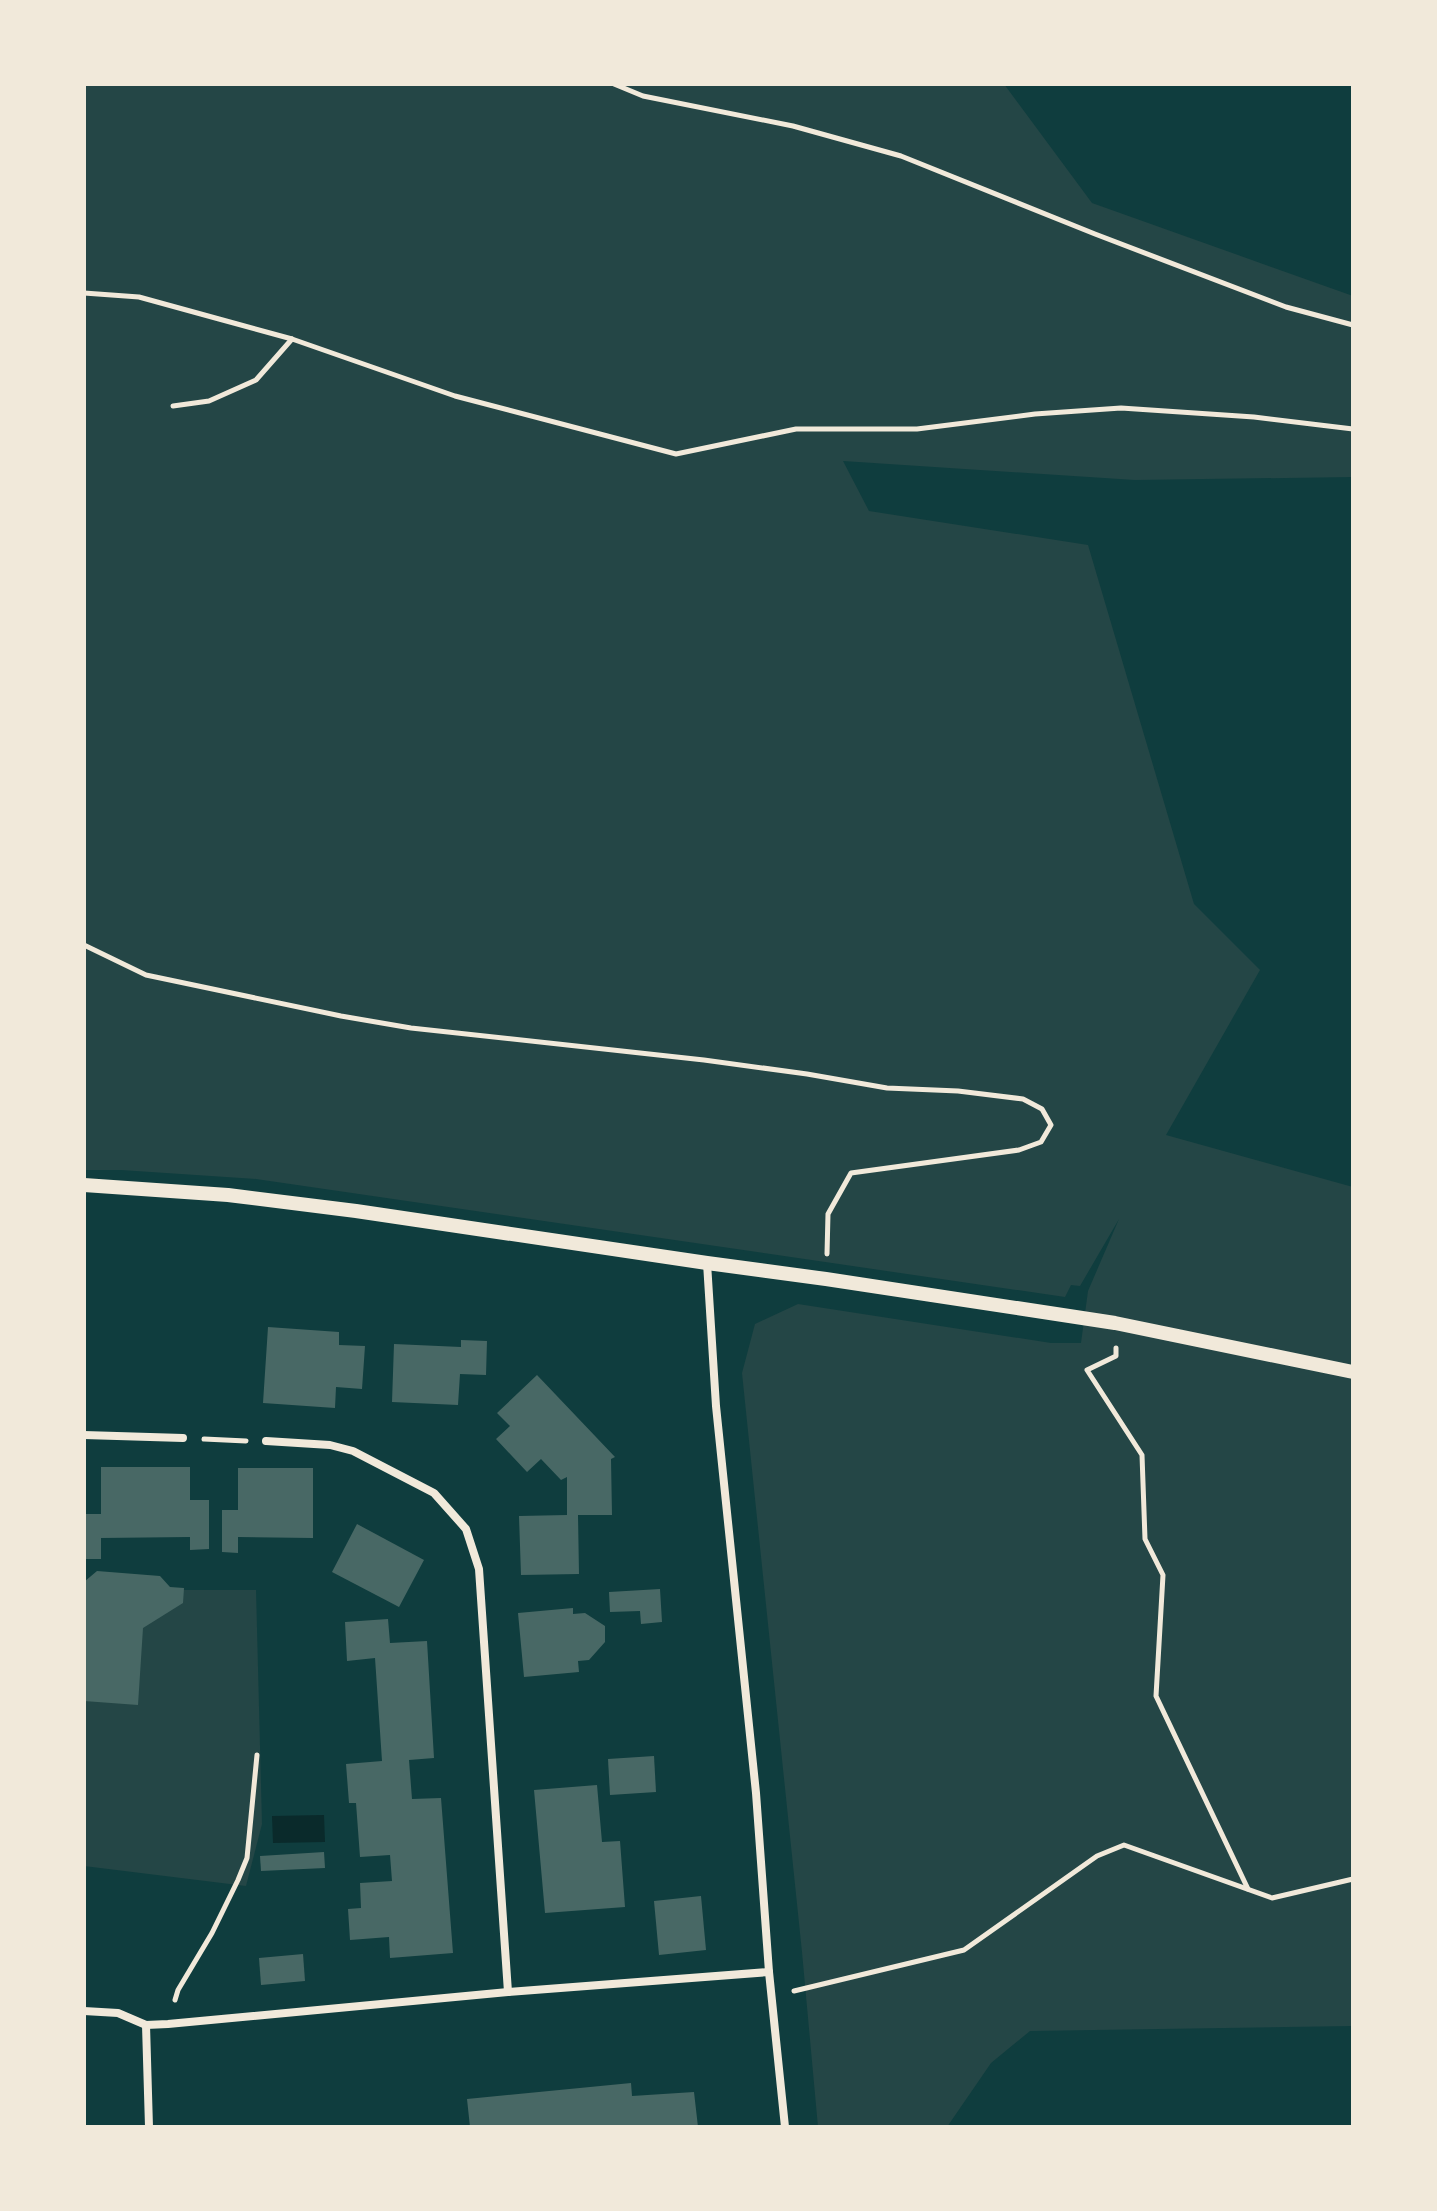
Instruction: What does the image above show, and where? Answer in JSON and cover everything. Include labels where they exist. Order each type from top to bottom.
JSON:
[{"type":"street","points":[[84,1185],[228,1195],[356,1211],[826,1279],[1115,1323],[1353,1372]]},
{"type":"street","points":[[707,1263],[716,1406],[755,1777],[771,1996],[785,2127]]},
{"type":"street","points":[[84,1435],[183,1438]]},
{"type":"street","points":[[266,1441],[330,1445],[353,1451],[434,1493],[466,1529],[479,1569],[508,1992]]},
{"type":"street","points":[[84,2011],[118,2013],[146,2025],[168,2024],[508,1992],[769,1972]]},
{"type":"street","points":[[146,2025],[149,2127]]},
{"type":"path","points":[[614,84],[643,96],[793,126],[901,156],[1286,307],[1353,325]]},
{"type":"path","points":[[84,293],[139,297],[292,339],[455,396],[676,454],[796,429],[917,429],[1035,414],[1121,408],[1254,417],[1353,429]]},
{"type":"path","points":[[173,406],[209,401],[256,380],[292,339]]},
{"type":"path","points":[[84,945],[146,975],[355,1019],[411,1028],[704,1060],[887,1088],[958,1091],[1023,1099],[1042,1109],[1051,1125],[1041,1142],[1019,1150],[851,1173],[828,1214],[826,1279]]},
{"type":"path","points":[[1115,1323],[1116,1356],[1087,1370],[1142,1455],[1145,1539],[1163,1575],[1156,1696],[1248,1889]]},
{"type":"path","points":[[183,1438],[266,1441]]},
{"type":"path","points":[[168,2024],[178,1990],[212,1933],[247,1858],[257,1755]]},
{"type":"path","points":[[771,1996],[964,1950],[1097,1856],[1124,1845],[1272,1898],[1353,1879]]},
{"type":"shaded area","points":[[84,84],[1004,84],[1092,203],[1353,296],[1353,477],[1135,480],[843,461],[869,511],[1088,545],[1194,904],[1260,970],[1166,1135],[1353,1187],[1353,2026],[1030,2031],[991,2063],[947,2127],[818,2127],[742,1373],[755,1324],[798,1304],[1051,1343],[1081,1343],[1088,1291],[1119,1219],[1080,1286],[1071,1285],[1065,1297],[256,1179],[84,1170]]},
{"type":"shaded area","points":[[84,1590],[256,1590],[262,1824],[246,1886],[84,1866]]},
{"type":"shaded area","points":[[324,1815],[325,1842],[273,1843],[272,1816]]},
{"type":"building","points":[[268,1327],[339,1332],[339,1345],[365,1346],[362,1389],[336,1387],[335,1408],[263,1403]]},
{"type":"building","points":[[461,1340],[487,1341],[486,1375],[460,1374],[458,1405],[392,1402],[394,1344],[461,1347]]},
{"type":"building","points":[[537,1375],[615,1457],[611,1459],[612,1515],[578,1515],[579,1574],[521,1575],[519,1516],[567,1515],[567,1477],[561,1480],[541,1459],[527,1472],[496,1439],[510,1426],[497,1413]]},
{"type":"building","points":[[101,1467],[190,1467],[190,1500],[209,1500],[209,1549],[190,1550],[190,1537],[101,1538],[101,1559],[84,1559],[84,1514],[101,1514]]},
{"type":"building","points":[[238,1468],[313,1468],[313,1538],[238,1537],[238,1553],[222,1552],[222,1510],[238,1510]]},
{"type":"building","points":[[357,1524],[424,1560],[399,1607],[332,1572]]},
{"type":"building","points":[[97,1571],[160,1576],[170,1587],[184,1588],[183,1603],[143,1628],[138,1705],[84,1701],[84,1582]]},
{"type":"building","points":[[660,1589],[662,1622],[641,1624],[640,1611],[610,1612],[609,1592]]},
{"type":"building","points":[[573,1608],[573,1614],[585,1613],[605,1626],[605,1642],[589,1660],[578,1661],[579,1672],[524,1677],[518,1613]]},
{"type":"building","points":[[388,1619],[390,1643],[427,1641],[434,1758],[409,1760],[412,1799],[441,1798],[453,1953],[390,1958],[389,1937],[350,1940],[348,1909],[361,1908],[360,1883],[392,1881],[390,1855],[360,1857],[356,1803],[349,1803],[346,1764],[382,1761],[375,1658],[347,1661],[345,1622]]},
{"type":"building","points":[[654,1756],[656,1792],[610,1795],[608,1759]]},
{"type":"building","points":[[597,1785],[602,1842],[620,1841],[625,1907],[545,1913],[534,1790]]},
{"type":"building","points":[[324,1852],[325,1868],[261,1871],[260,1856]]},
{"type":"building","points":[[701,1896],[706,1950],[659,1955],[654,1901]]},
{"type":"building","points":[[303,1954],[305,1981],[261,1985],[259,1958]]},
{"type":"building","points":[[631,2083],[632,2096],[694,2092],[698,2127],[470,2127],[467,2099]]}]
